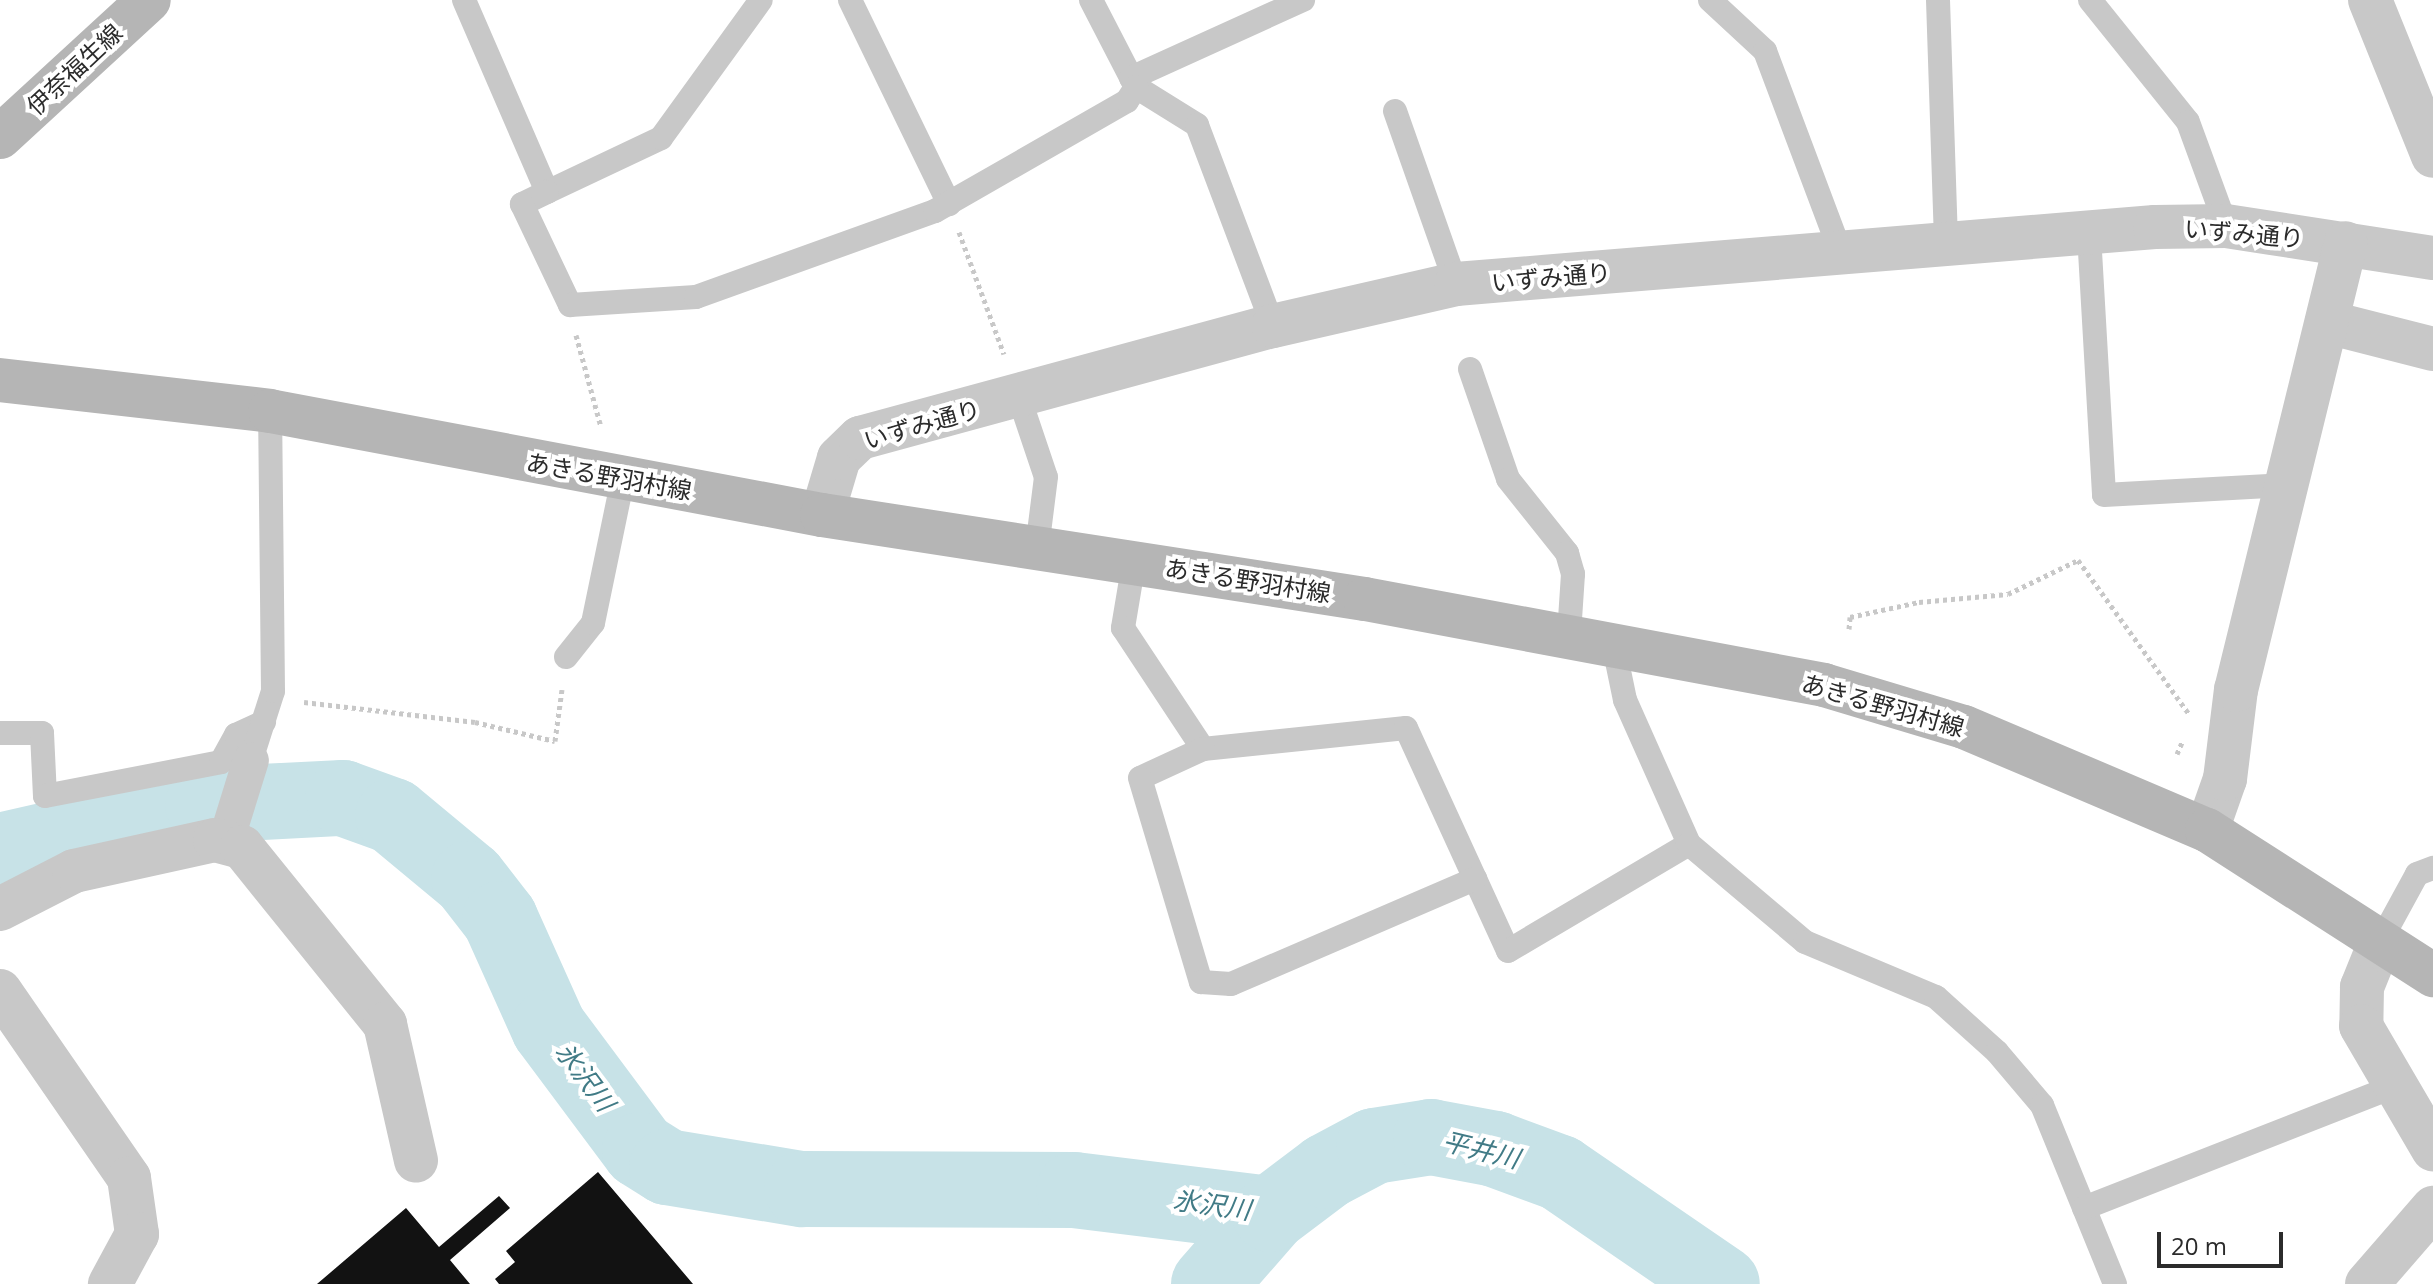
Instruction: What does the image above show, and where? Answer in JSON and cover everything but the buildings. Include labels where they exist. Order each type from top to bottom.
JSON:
[{"type":"main road","name":"伊奈福生線","points":[[0,137],[149,0]]},
{"type":"main road","name":"あきる野羽村線","points":[[0,380],[270,411],[822,515],[1134,562],[1569,634],[1824,685],[1964,727],[2207,830],[2433,975]]},
{"type":"street","points":[[2370,0],[2433,156]]},
{"type":"street","name":"いずみ通り","points":[[822,515],[839,458],[860,438],[1273,326],[1456,284],[2226,226],[2433,258]]},
{"type":"street","points":[[2207,830],[2225,779],[2236,690],[2346,243]]},
{"type":"street","points":[[2327,322],[2433,349]]},
{"type":"street","points":[[228,837],[251,760]]},
{"type":"street","points":[[0,909],[74,871],[228,837],[242,847],[385,1024],[416,1161]]},
{"type":"street","points":[[2381,940],[2357,1006],[2361,1026],[2433,1149]]},
{"type":"street","points":[[0,991],[129,1178],[137,1234],[110,1284]]},
{"type":"street","points":[[2367,1284],[2433,1208]]},
{"type":"lane","points":[[464,0],[547,192]]},
{"type":"lane","points":[[761,0],[661,138],[522,204],[572,314],[696,297],[877,237],[949,204],[1127,101],[1134,82],[1303,0]]},
{"type":"lane","points":[[850,0],[949,204]]},
{"type":"lane","points":[[1091,0],[1134,82],[1197,125],[1273,326]]},
{"type":"lane","points":[[1710,0],[1765,51],[1841,253]]},
{"type":"lane","points":[[1938,0],[1946,245]]},
{"type":"lane","points":[[2090,0],[2188,122],[2226,226]]},
{"type":"lane","points":[[1395,111],[1456,284]]},
{"type":"lane","points":[[2089,234],[2104,495],[2287,485]]},
{"type":"lane","points":[[1470,369],[1508,479],[1567,553],[1573,574],[1569,634]]},
{"type":"lane","points":[[1019,397],[1046,477],[1037,548]]},
{"type":"lane","points":[[251,760],[273,691],[270,411]]},
{"type":"lane","points":[[566,657],[593,623],[623,478]]},
{"type":"lane","points":[[1134,562],[1123,628],[1203,749]]},
{"type":"lane","points":[[1613,642],[1625,700],[1689,844],[1805,942],[1936,997],[1997,1052],[2042,1105],[2115,1284]]},
{"type":"lane","points":[[0,733],[42,733],[45,796],[221,762],[236,735],[264,722]]},
{"type":"lane","points":[[1475,879],[1231,984],[1201,982],[1140,778],[1203,749],[1406,728],[1508,951],[1689,844]]},
{"type":"lane","points":[[2381,940],[2417,874],[2433,868]]},
{"type":"lane","points":[[2084,1208],[2398,1085]]},
{"type":"path","points":[[949,204],[1019,397]]},
{"type":"path","points":[[572,314],[601,427]]},
{"type":"path","points":[[1849,629],[1850,617],[1919,602],[2008,594],[2078,560],[2193,719],[2177,754]]},
{"type":"path","points":[[273,691],[315,706],[475,722],[555,741],[566,657]]},
{"type":"waterway","name":"氷沢川","points":[[0,851],[203,805],[343,798],[393,816],[469,879],[500,919],[549,1028],[640,1150],[667,1167],[802,1189],[1074,1190],[1270,1214]]},
{"type":"waterway","name":"平井川","points":[[1209,1284],[1270,1214],[1327,1171],[1374,1146],[1431,1137],[1495,1149],[1560,1173],[1722,1284]]}]
